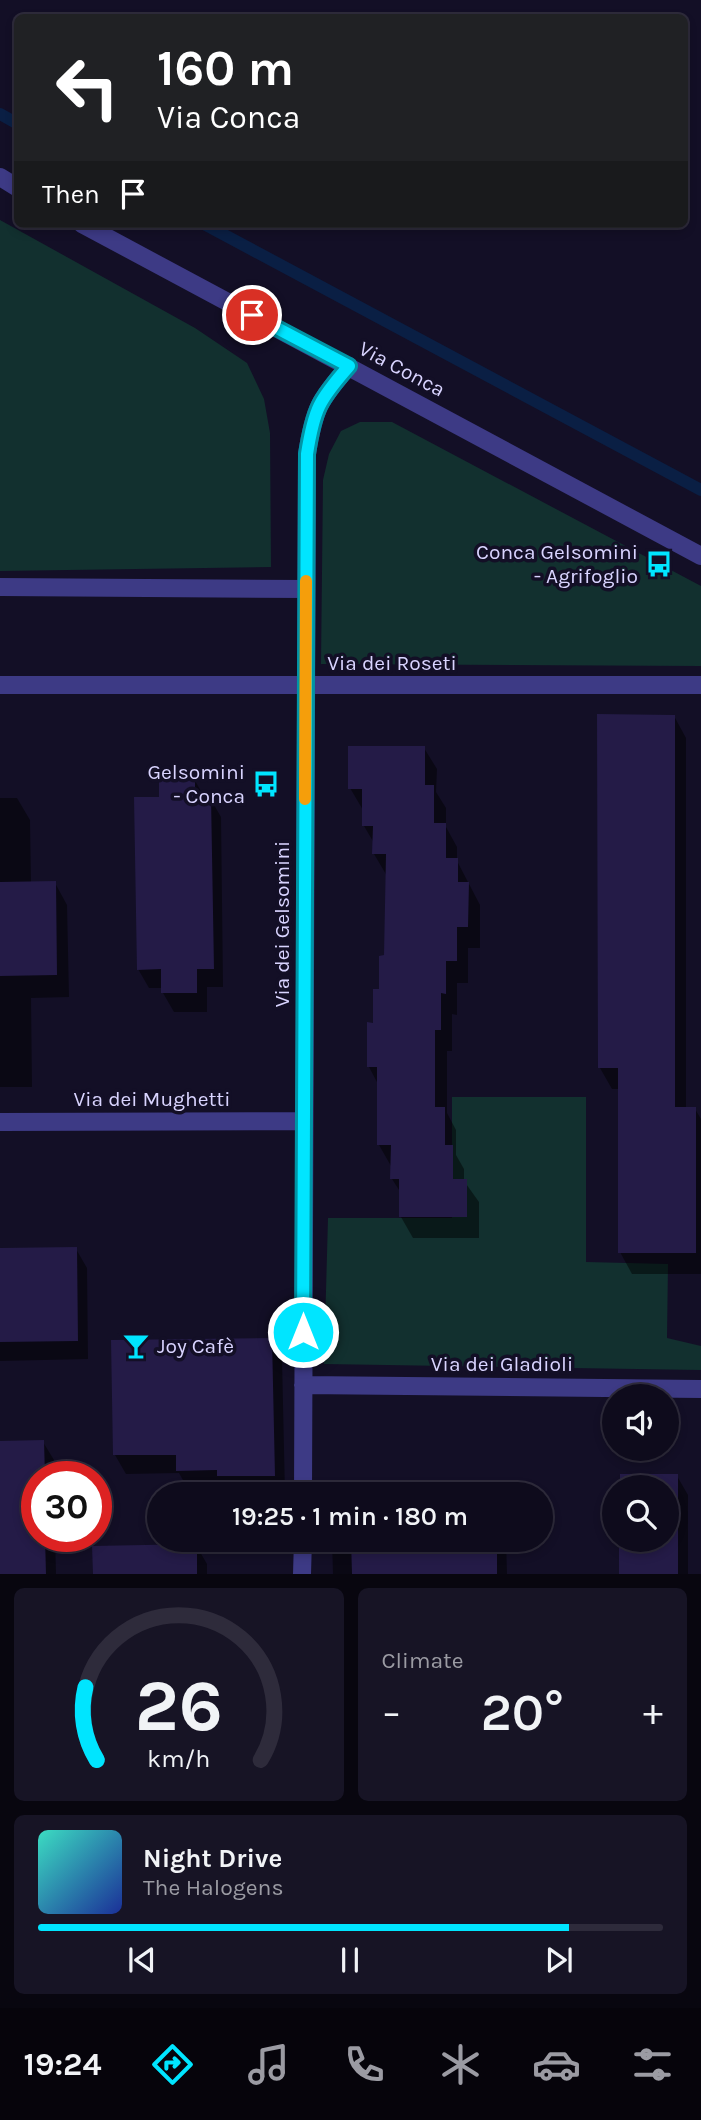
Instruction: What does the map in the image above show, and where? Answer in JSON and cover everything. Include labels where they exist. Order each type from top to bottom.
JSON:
[{"type":"street","name":"Via Conca","points":[[90,228],[701,556]]},
{"type":"street","name":"Via dei Gelsomini","points":[[303,1482],[307,454],[317,408],[349,366]]},
{"type":"street","points":[[0,587],[306,589]]},
{"type":"street","name":"Via dei Roseti","points":[[0,685],[701,685]]},
{"type":"street","name":"Via dei Mughetti","points":[[0,1122],[304,1121]]},
{"type":"street","name":"Via dei Gladioli","points":[[303,1385],[701,1389]]},
{"type":"street","points":[[302,1574],[303,1552]]},
{"type":"green space","points":[[0,220],[195,328],[247,363],[264,399],[270,433],[271,567],[0,571]]},
{"type":"green space","points":[[360,422],[392,422],[701,586],[701,666],[321,664],[323,480],[329,454],[341,431]]},
{"type":"green space","points":[[452,1097],[586,1097],[586,1262],[668,1264],[667,1338],[701,1346],[701,1370],[324,1364],[328,1218],[452,1218]]},
{"type":"building","points":[[597,714],[675,715],[675,1107],[696,1107],[696,1253],[618,1253],[618,1068],[598,1068]]},
{"type":"building","points":[[348,746],[425,746],[425,785],[434,785],[434,823],[446,823],[446,858],[458,858],[458,882],[469,882],[468,927],[457,927],[457,961],[446,961],[446,994],[441,993],[441,1030],[435,1030],[435,1107],[445,1107],[445,1145],[453,1145],[453,1179],[467,1179],[467,1217],[399,1217],[399,1179],[390,1179],[391,1145],[377,1145],[377,1067],[367,1067],[367,1022],[373,1023],[373,989],[379,989],[379,956],[384,955],[386,854],[372,854],[373,826],[362,826],[362,789],[348,789]]},
{"type":"building","points":[[159,777],[195,777],[195,797],[211,796],[214,969],[197,969],[197,993],[161,993],[161,969],[137,970],[134,797],[159,797]]},
{"type":"building","points":[[56,881],[57,975],[0,976],[0,882]]},
{"type":"building","points":[[77,1247],[78,1341],[0,1342],[0,1248]]},
{"type":"building","points":[[272,1338],[275,1476],[217,1476],[217,1470],[176,1471],[176,1455],[113,1455],[111,1340]]},
{"type":"building","points":[[44,1440],[45,1461],[21,1461],[21,1552],[45,1552],[46,1574],[0,1574],[0,1441]]},
{"type":"building","points":[[620,1474],[678,1474],[678,1475]]},
{"type":"building","points":[[147,1545],[147,1552],[197,1552],[197,1574],[93,1574],[92,1552],[112,1552],[112,1546]]},
{"type":"building","points":[[351,1552],[497,1552],[497,1574],[352,1574]]},
{"type":"building","points":[[619,1552],[678,1552],[678,1574],[619,1574]]},
{"type":"waterway","points":[[0,114],[14,122]]},
{"type":"waterway","points":[[211,228],[701,490]]},
{"type":"slow traffic","points":[[305,799],[306,581]]},
{"type":"place","name":"Conca Gelsomini - Agrifoglio","points":[[659,564]]},
{"type":"place","name":"Gelsomini - Conca","points":[[266,784]]},
{"type":"place","name":"Joy Cafè","points":[[136,1346]]},
{"type":"route","points":[[252,315],[349,366],[317,408],[307,454],[303,1332]]}]
